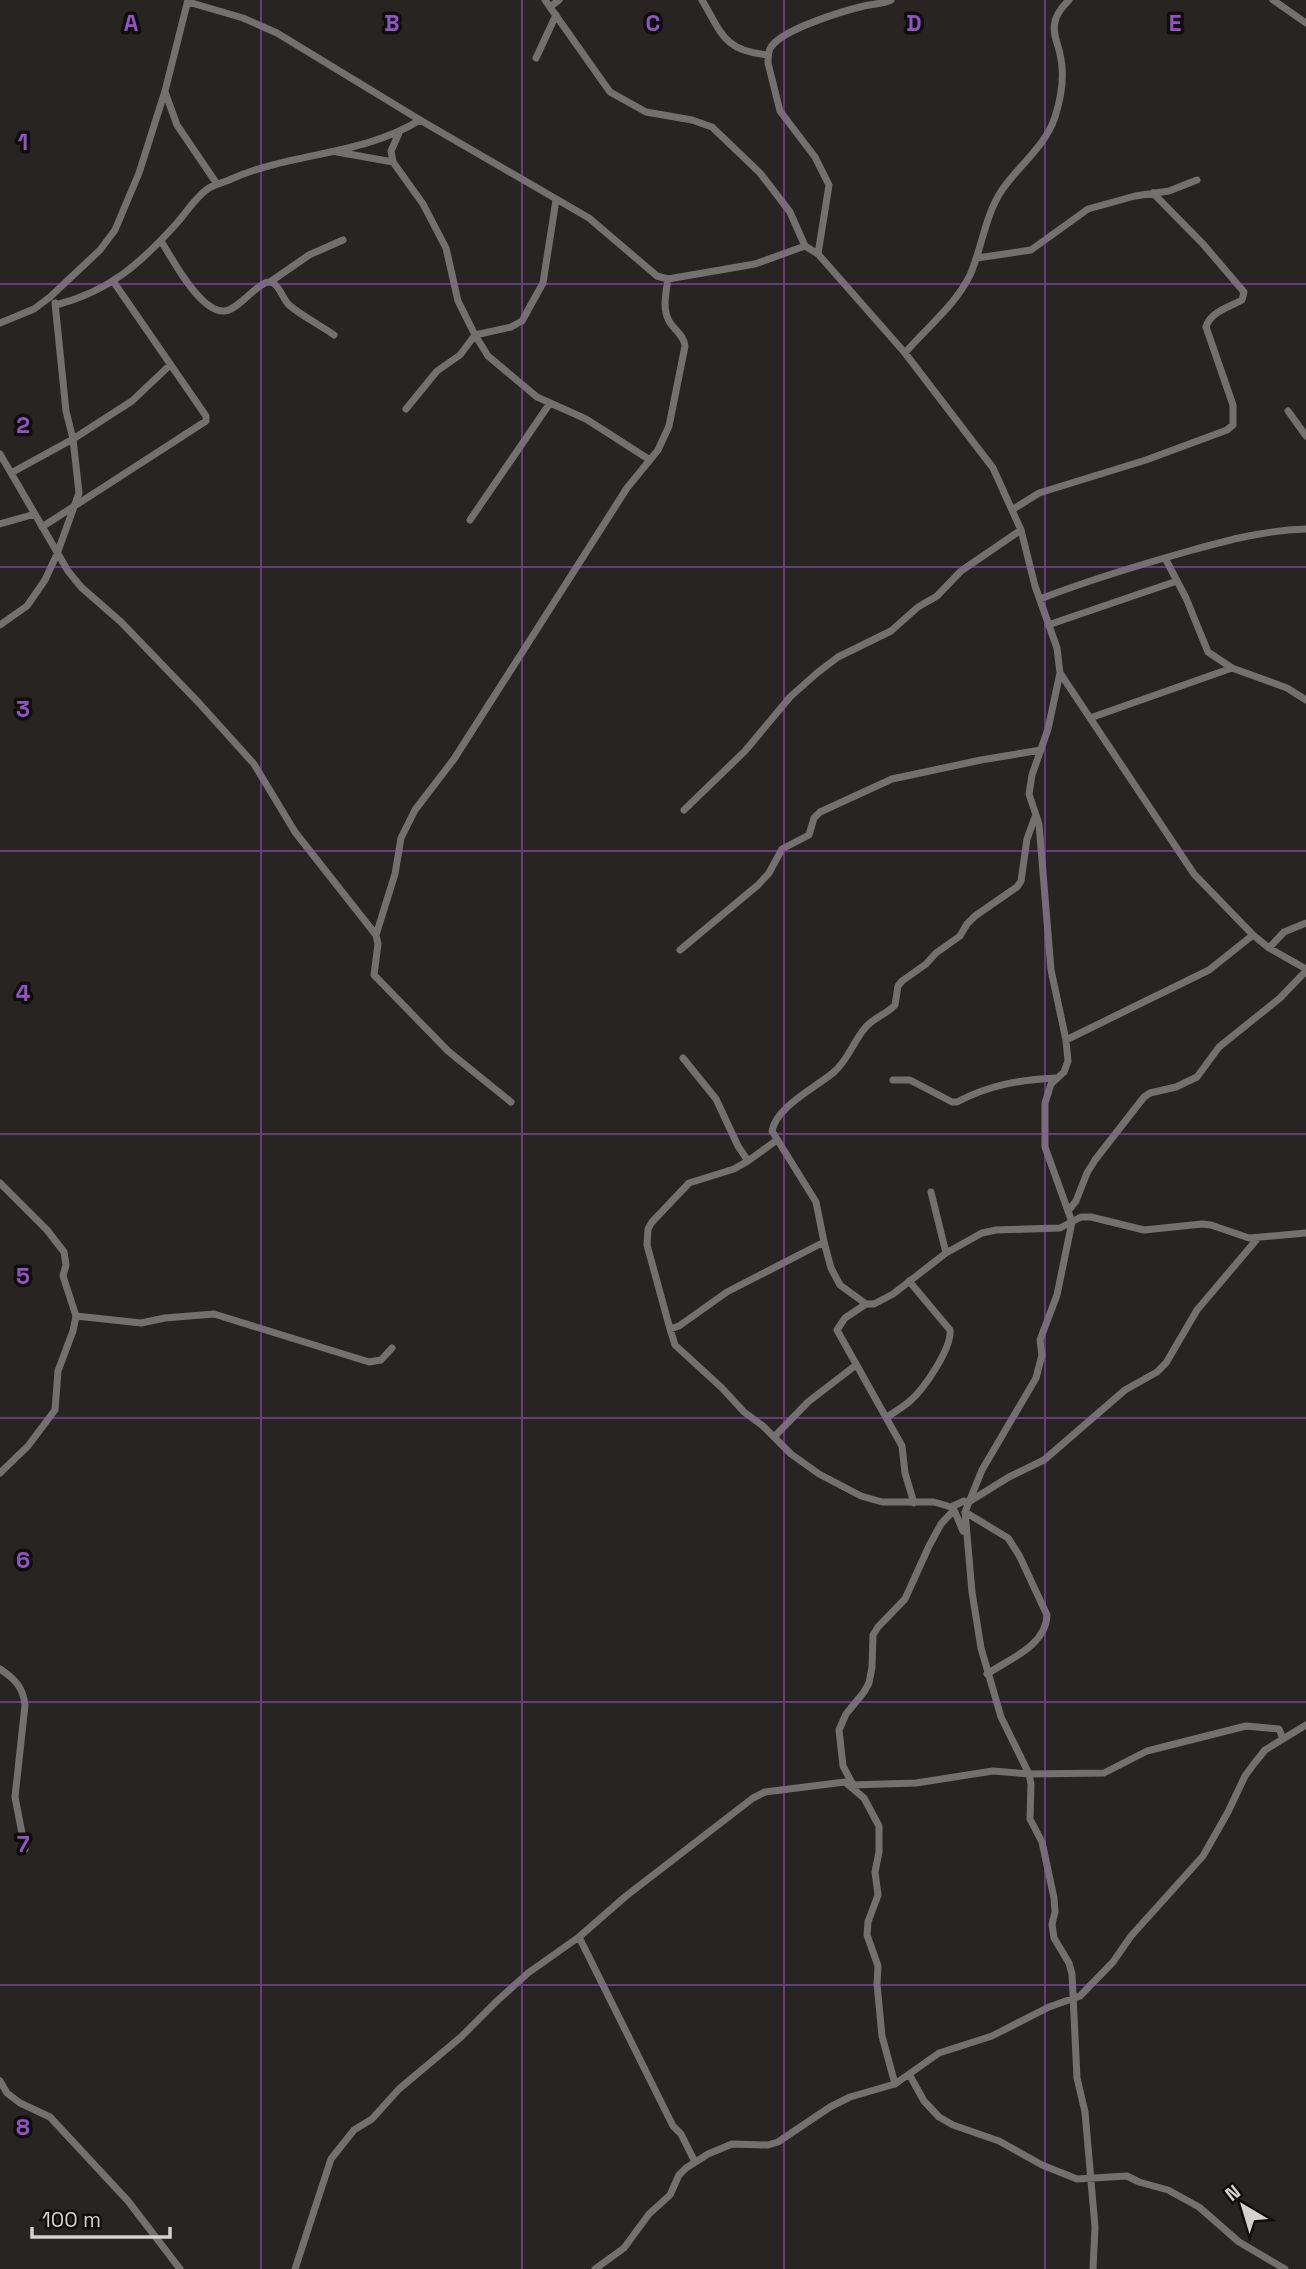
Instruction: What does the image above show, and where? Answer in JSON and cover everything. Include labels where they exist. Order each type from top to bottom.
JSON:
[{"type":"street","points":[[559,0],[548,4],[610,92],[646,112],[692,120],[712,127],[778,194],[805,246],[818,254],[905,353],[993,468],[1021,530],[1056,648],[1059,673],[1048,729],[1032,775],[1029,794],[1039,824],[1051,970],[1066,1040],[1067,1067],[1051,1084],[1045,1103],[1045,1147],[1072,1222],[1057,1295],[1040,1340],[1042,1355],[1036,1378],[982,1470],[965,1512],[966,1538],[987,1674],[1006,1730],[1029,1774],[1030,1819],[1042,1842],[1054,1898],[1052,1924],[1058,1945],[1072,1973],[1077,2078],[1085,2112],[1095,2227],[1093,2269]]},
{"type":"street","points":[[702,0],[726,41],[741,49],[768,55]]},
{"type":"street","points":[[818,254],[829,185],[815,157],[780,111],[768,55],[771,47],[785,36],[809,24],[891,0]]},
{"type":"street","points":[[905,353],[944,314],[969,278],[995,202],[1034,154],[1054,120],[1060,101],[1062,75],[1061,56],[1054,29],[1055,20],[1069,0]]},
{"type":"street","points":[[1273,0],[1306,23]]},
{"type":"street","points":[[0,323],[34,309],[50,297],[100,250],[116,230],[132,192],[165,92],[188,1],[243,18],[278,33],[420,120],[589,218],[657,276],[668,279],[755,264],[805,246]]},
{"type":"street","points":[[536,58],[556,15]]},
{"type":"street","points":[[165,92],[177,125],[218,184]]},
{"type":"street","points":[[56,305],[88,295],[125,274],[161,241],[201,194],[218,184],[271,164],[337,152],[399,133],[420,120]]},
{"type":"street","points":[[399,133],[391,151],[393,162],[423,204],[446,248],[458,301],[488,356],[537,397],[586,419],[650,460]]},
{"type":"street","points":[[337,152],[393,162]]},
{"type":"street","points":[[976,258],[1031,250],[1088,209],[1135,196],[1169,191],[1197,180]]},
{"type":"street","points":[[1012,510],[1039,493],[1169,451],[1227,430],[1233,425],[1233,405],[1206,327],[1213,315],[1242,300],[1245,297],[1244,292],[1203,244],[1153,193]]},
{"type":"street","points":[[406,409],[438,371],[460,355],[475,335],[511,327],[522,321],[543,283],[555,200]]},
{"type":"street","points":[[161,241],[200,299],[213,309],[225,311],[234,308],[263,284],[309,255],[343,240]]},
{"type":"street","points":[[376,935],[395,874],[401,838],[415,810],[454,759],[627,488],[658,450],[669,426],[685,340],[670,322],[665,308],[668,279]]},
{"type":"street","points":[[42,527],[204,424],[206,416],[113,281]]},
{"type":"street","points":[[270,282],[275,284],[288,304],[334,335]]},
{"type":"street","points":[[0,625],[27,606],[45,580],[79,493],[73,439],[66,411],[56,305],[50,297]]},
{"type":"street","points":[[11,473],[73,439],[132,401],[170,365]]},
{"type":"street","points":[[470,520],[550,403]]},
{"type":"street","points":[[1288,411],[1306,436]]},
{"type":"street","points":[[0,454],[57,554],[81,587],[129,631],[254,764],[295,832],[376,935],[378,944],[374,975],[448,1051],[511,1102]]},
{"type":"street","points":[[0,524],[35,514]]},
{"type":"street","points":[[1040,599],[1094,578],[1165,558],[1268,531],[1306,528]]},
{"type":"street","points":[[684,810],[745,751],[790,697],[817,673],[838,657],[891,631],[918,607],[937,596],[968,565],[1021,530]]},
{"type":"street","points":[[1165,558],[1208,652],[1231,668],[1287,688],[1306,700]]},
{"type":"street","points":[[1048,625],[1177,581]]},
{"type":"street","points":[[1090,718],[1231,668]]},
{"type":"street","points":[[1059,673],[1194,874],[1253,935],[1306,970],[1280,998],[1219,1048],[1197,1077],[1177,1087],[1144,1097],[1095,1160],[1076,1201],[1068,1211]]},
{"type":"street","points":[[680,950],[758,885],[769,873],[782,849],[809,835],[814,818],[831,805],[892,779],[1041,750]]},
{"type":"street","points":[[866,1304],[840,1284],[831,1268],[816,1202],[772,1131],[773,1124],[782,1112],[845,1060],[866,1026],[895,1005],[898,986],[902,981],[960,936],[975,916],[1017,887],[1021,881],[1027,839],[1035,816]]},
{"type":"street","points":[[1269,948],[1284,932],[1306,923]]},
{"type":"street","points":[[1066,1040],[1209,970],[1253,935]]},
{"type":"street","points":[[683,1058],[716,1099],[748,1161]]},
{"type":"street","points":[[893,1080],[910,1080],[952,1102],[957,1102],[995,1085],[1056,1078]]},
{"type":"street","points":[[777,1140],[734,1169],[689,1183],[648,1229],[647,1245],[675,1345],[744,1412],[810,1468],[861,1496],[882,1502],[934,1502],[953,1509],[966,1538]]},
{"type":"street","points":[[0,1183],[47,1230],[64,1252],[66,1265],[63,1276],[76,1316],[58,1371],[55,1410],[28,1446],[0,1474]]},
{"type":"street","points":[[931,1192],[946,1253]]},
{"type":"street","points":[[914,1503],[905,1473],[902,1446],[837,1330],[845,1318],[866,1304],[874,1304],[893,1294],[946,1253],[982,1233],[996,1230],[1060,1228],[1081,1217],[1091,1216],[1144,1230],[1202,1224],[1249,1238],[1306,1233]]},
{"type":"street","points":[[895,2084],[882,2036],[878,1966],[869,1943],[867,1928],[878,1895],[875,1872],[879,1852],[879,1826],[843,1766],[839,1730],[846,1714],[869,1683],[873,1635],[905,1599],[929,1546],[953,1509],[1044,1460],[1109,1402],[1157,1372],[1166,1363],[1197,1310],[1258,1238]]},
{"type":"street","points":[[670,1329],[679,1326],[727,1292],[824,1242]]},
{"type":"street","points":[[887,1417],[912,1399],[938,1365],[951,1339],[950,1331],[909,1281]]},
{"type":"street","points":[[76,1316],[141,1323],[214,1314],[369,1362],[380,1360],[392,1348]]},
{"type":"street","points":[[774,1437],[808,1402],[856,1365]]},
{"type":"street","points":[[965,1512],[1008,1538],[1047,1615],[1041,1636],[1022,1652],[987,1674]]},
{"type":"street","points":[[0,1669],[19,1684],[24,1692],[25,1705],[15,1797],[25,1849]]},
{"type":"street","points":[[595,2269],[624,2248],[649,2214],[670,2194],[680,2175],[695,2162],[732,2144],[778,2142],[830,2107],[850,2097],[895,2084],[939,2053],[992,2036],[1049,2007],[1080,1996],[1113,1962],[1131,1936],[1203,1856],[1245,1776],[1265,1750],[1306,1724]]},
{"type":"street","points":[[295,2269],[331,2159],[354,2130],[372,2119],[398,2089],[461,2037],[528,1973],[579,1937],[626,1896],[753,1798],[765,1792],[845,1782],[916,1783],[993,1771],[1029,1774],[1104,1773],[1147,1751],[1246,1726],[1273,1727],[1279,1729],[1283,1738]]},
{"type":"street","points":[[579,1937],[673,2126],[681,2134],[695,2162]]},
{"type":"street","points":[[909,2074],[924,2101],[939,2117],[953,2125],[999,2141],[1060,2174],[1077,2179],[1127,2176],[1168,2190],[1199,2207],[1239,2242],[1286,2269]]},
{"type":"street","points":[[0,2081],[7,2093],[20,2103],[50,2117],[128,2201],[180,2269]]}]
